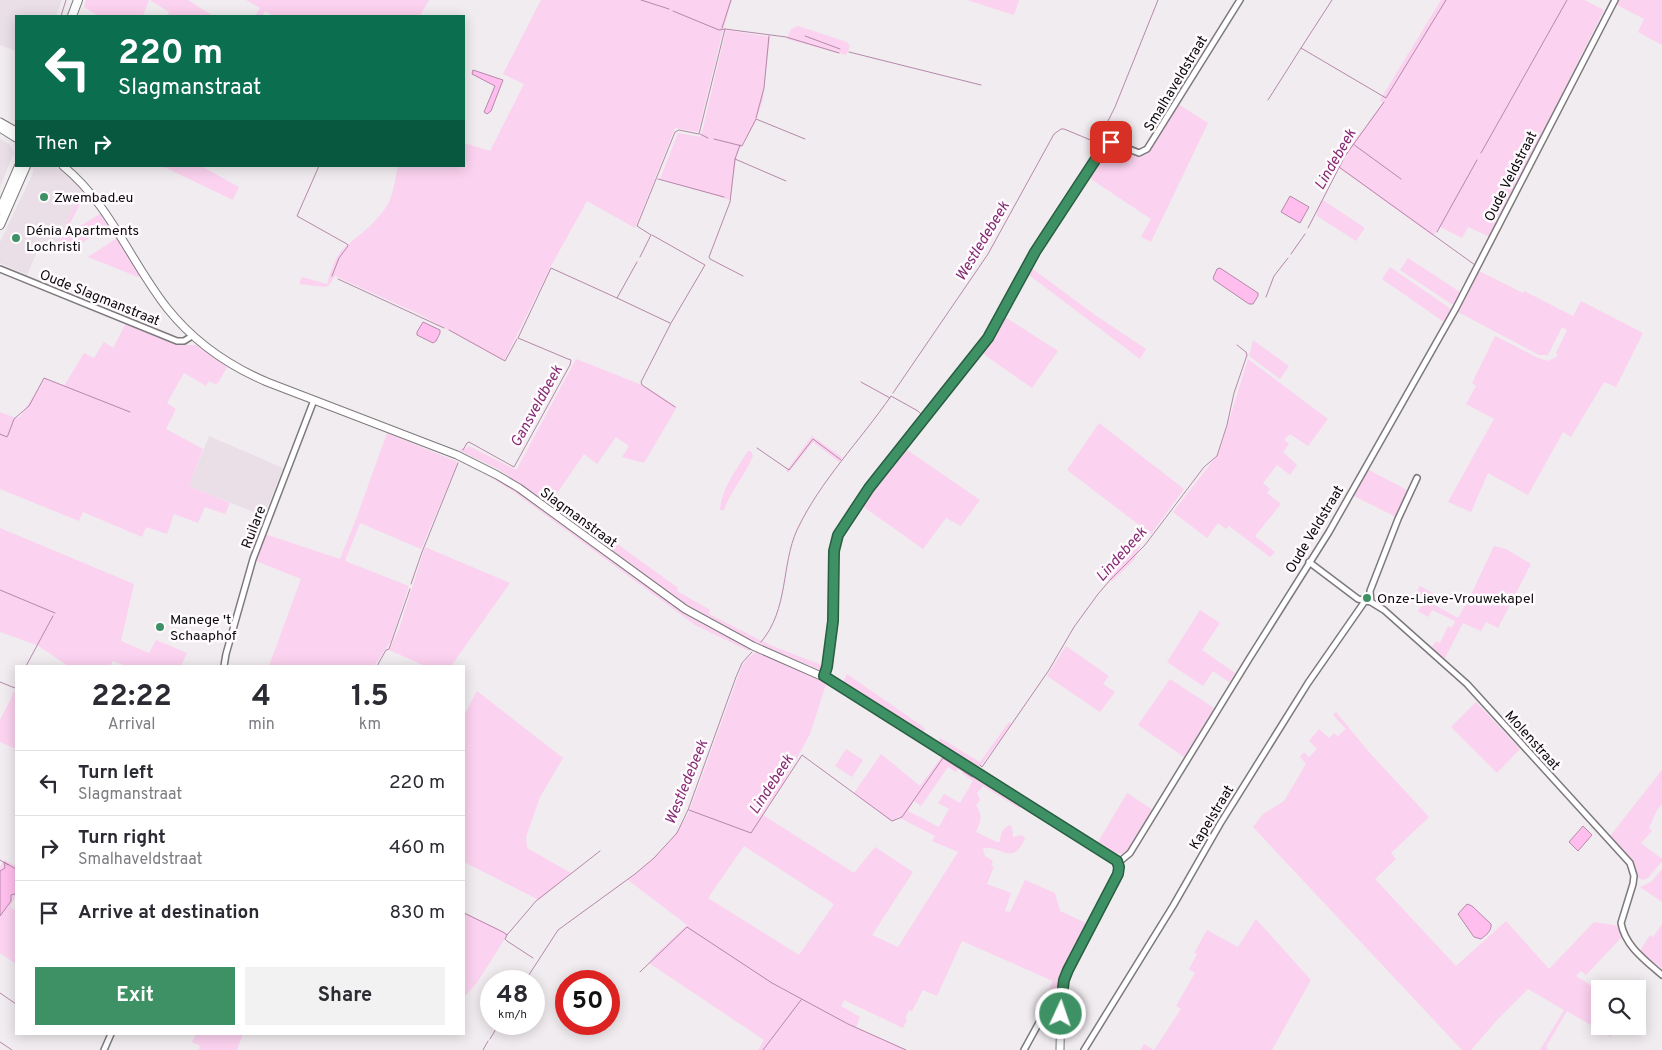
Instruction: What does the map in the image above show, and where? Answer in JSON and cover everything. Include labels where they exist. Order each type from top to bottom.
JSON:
[{"type":"main road","points":[[72,15],[80,0]]},
{"type":"main road","points":[[76,15],[80,0]]},
{"type":"main road","points":[[0,122],[15,130]]},
{"type":"main road","points":[[0,128],[15,137]]},
{"type":"main road","points":[[0,210],[19,167]]},
{"type":"main road","points":[[0,226],[26,167]]},
{"type":"main road","name":"Slagmanstraat","points":[[64,167],[84,185],[98,203],[166,307],[192,336],[212,352],[241,370],[457,455],[498,475],[685,609],[753,646],[824,676],[1111,856],[1118,863]]},
{"type":"main road","name":"Oude Veldstraat","points":[[1060,1050],[1064,980],[1118,874],[1118,863]]},
{"type":"street","name":"Smalhaveldstraat","points":[[824,676],[827,667],[833,621],[834,551],[838,535],[874,481],[988,338],[1035,252],[1103,148],[1111,142],[1139,153],[1147,150],[1240,0]]},
{"type":"street","name":"Oude Veldstraat","points":[[1118,863],[1130,853],[1329,532],[1456,308],[1615,0]]},
{"type":"street","name":"Oude Slagmanstraat","points":[[0,268],[177,341],[184,341],[192,336]]},
{"type":"street","name":"Ruilare","points":[[224,665],[253,559],[314,400]]},
{"type":"street","name":"Kapelstraat","points":[[1084,1050],[1154,938],[1220,823],[1308,683],[1368,602],[1370,590],[1398,519],[1417,478]]},
{"type":"street","name":"Molenstraat","points":[[1309,562],[1358,599],[1384,610],[1467,684],[1630,863],[1634,876],[1621,923],[1622,931],[1635,950],[1662,974]]},
{"type":"street","points":[[1024,1050],[1041,1019],[1048,1015],[1061,1014]]},
{"type":"street","points":[[104,1050],[111,1035]]},
{"type":"shaded area","points":[[0,0],[62,0],[56,15],[15,15],[15,51],[0,45]]},
{"type":"shaded area","points":[[86,0],[149,0],[143,15],[96,15],[84,7]]},
{"type":"shaded area","points":[[150,0],[188,0],[211,15],[168,15],[169,12]]},
{"type":"shaded area","points":[[246,0],[429,0],[421,15],[271,15],[265,11],[263,15],[256,15],[260,8]]},
{"type":"shaded area","points":[[541,0],[732,0],[698,132],[675,128],[635,228],[587,201],[551,266],[504,361],[419,314],[335,276],[329,285],[325,287],[299,284],[302,277],[327,284],[334,264],[342,250],[374,222],[388,204],[398,167],[465,167],[465,143],[490,151],[524,84],[503,74]]},
{"type":"shaded area","points":[[967,0],[1019,0],[1014,15]]},
{"type":"shaded area","points":[[1441,0],[1584,0],[1604,10],[1490,237],[1468,227],[1462,238],[1440,227],[1433,236],[1339,168],[1352,145],[1383,102],[1380,100]]},
{"type":"shaded area","points":[[1619,0],[1662,0],[1662,45],[1638,32],[1644,19],[1617,5]]},
{"type":"shaded area","points":[[798,26],[847,42],[850,46],[846,55],[787,39],[791,29]]},
{"type":"shaded area","points":[[726,30],[770,37],[763,100],[755,123],[737,155],[730,200],[660,179],[678,133],[701,137]]},
{"type":"shaded area","points":[[473,70],[503,80],[491,111],[487,114],[484,112],[495,86],[472,74]]},
{"type":"shaded area","points":[[1178,104],[1208,123],[1151,242],[1141,237],[1151,219],[1088,177],[1107,146],[1117,147],[1142,155],[1147,154]]},
{"type":"shaded area","points":[[0,139],[9,144],[14,152],[0,187]]},
{"type":"shaded area","points":[[33,167],[56,167],[84,190],[76,201],[54,253],[39,247],[27,275],[0,263],[0,242],[33,173]]},
{"type":"shaded area","points":[[164,167],[203,167],[239,187],[233,200]]},
{"type":"shaded area","points":[[84,190],[86,192],[63,237],[101,213],[109,225],[70,251],[57,245],[76,201]]},
{"type":"shaded area","points":[[1290,196],[1309,207],[1300,223],[1281,212]]},
{"type":"shaded area","points":[[1323,200],[1365,228],[1356,241],[1317,216],[1317,209]]},
{"type":"shaded area","points":[[117,238],[141,276],[138,277],[88,257]]},
{"type":"shaded area","points":[[1035,245],[1041,248],[1030,267],[1095,315],[1146,349],[1140,359],[1025,272],[1029,264],[1025,262]]},
{"type":"shaded area","points":[[1408,258],[1460,292],[1453,305],[1400,270]]},
{"type":"shaded area","points":[[1390,267],[1451,309],[1444,322],[1382,279]]},
{"type":"shaded area","points":[[1220,268],[1258,293],[1253,304],[1249,304],[1214,280],[1217,269]]},
{"type":"shaded area","points":[[1479,271],[1573,316],[1581,301],[1643,333],[1616,387],[1604,382],[1571,437],[1563,432],[1528,495],[1488,473],[1471,512],[1448,502],[1494,419],[1466,404],[1476,386],[1472,383],[1495,336],[1538,358],[1548,361],[1558,356],[1556,353],[1567,330],[1562,327],[1548,355],[1539,355],[1458,312]]},
{"type":"shaded area","points":[[1002,315],[1058,351],[1032,388],[979,351]]},
{"type":"shaded area","points":[[423,322],[440,330],[436,341],[433,343],[417,335]]},
{"type":"shaded area","points":[[126,323],[181,345],[196,345],[227,367],[218,383],[215,384],[209,381],[206,386],[184,373],[167,403],[176,409],[166,429],[203,449],[189,486],[230,503],[225,514],[205,507],[198,523],[174,514],[167,534],[146,527],[142,537],[83,512],[79,521],[0,489],[0,412],[16,418],[20,417],[45,378],[64,386],[84,353],[94,358],[104,342],[113,348]]},
{"type":"shaded area","points":[[1253,340],[1289,366],[1280,379],[1249,356]]},
{"type":"shaded area","points":[[576,359],[647,387],[677,407],[644,463],[622,457],[629,446],[616,437],[597,464],[584,454],[549,505],[498,469],[460,451],[461,448],[465,449],[469,446],[517,469]]},
{"type":"shaded area","points":[[1248,359],[1328,419],[1308,446],[1290,434],[1284,440],[1289,444],[1283,452],[1297,465],[1290,475],[1277,465],[1263,483],[1270,489],[1267,493],[1281,504],[1255,536],[1275,552],[1270,557],[1229,526],[1226,529],[1218,523],[1207,538],[1173,512],[1219,453]]},
{"type":"shaded area","points":[[1099,423],[1184,489],[1151,534],[1067,470]]},
{"type":"shaded area","points":[[387,433],[458,462],[421,549],[360,523],[345,561],[409,586],[391,641],[375,665],[269,665],[301,579],[256,561],[265,534],[340,559]]},
{"type":"shaded area","points":[[209,436],[283,468],[264,516],[189,486]]},
{"type":"shaded area","points":[[812,436],[842,457],[839,462],[813,442],[788,473],[786,471]]},
{"type":"shaded area","points":[[903,447],[980,500],[961,526],[946,518],[923,549],[861,505]]},
{"type":"shaded area","points":[[748,451],[751,451],[753,456],[750,463],[730,496],[724,510],[720,510],[721,502],[734,472]]},
{"type":"shaded area","points":[[462,461],[476,466],[514,489],[697,621],[751,648],[749,651],[695,625],[514,492]]},
{"type":"shaded area","points":[[1367,469],[1409,491],[1396,517],[1352,495]]},
{"type":"shaded area","points":[[0,528],[134,584],[121,641],[149,653],[156,640],[187,653],[181,665],[123,665],[113,661],[111,665],[67,665],[37,645],[0,632]]},
{"type":"shaded area","points":[[605,535],[678,588],[677,591],[710,610],[709,614],[770,645],[824,666],[822,671],[735,633],[681,602],[607,548],[602,541]]},
{"type":"shaded area","points":[[1141,545],[1134,560],[1112,581],[1107,579],[1116,565]]},
{"type":"shaded area","points":[[1494,546],[1506,549],[1531,564],[1498,628],[1486,622],[1481,631],[1463,623],[1444,660],[1431,648],[1436,641],[1440,643],[1448,626],[1452,628],[1455,621],[1432,610],[1428,617],[1418,611],[1426,600],[1416,593],[1420,586],[1436,595],[1431,603],[1458,618]]},
{"type":"shaded area","points":[[425,547],[510,583],[452,665],[423,665],[389,650],[399,629]]},
{"type":"shaded area","points":[[1200,610],[1220,623],[1202,650],[1235,673],[1229,682],[1213,671],[1203,686],[1167,662]]},
{"type":"shaded area","points":[[1066,646],[1109,676],[1103,684],[1115,692],[1100,712],[1047,676]]},
{"type":"shaded area","points":[[757,651],[827,681],[810,734],[763,815],[854,873],[875,847],[913,872],[872,935],[898,947],[958,852],[932,841],[935,836],[898,817],[892,822],[854,793],[881,754],[920,786],[943,755],[960,765],[956,772],[948,767],[921,806],[914,801],[908,811],[939,827],[949,809],[938,803],[944,794],[960,803],[973,781],[962,773],[966,768],[1022,803],[1019,808],[983,786],[977,793],[980,800],[976,805],[980,813],[980,819],[976,832],[1000,842],[1002,832],[1010,825],[1013,837],[1022,835],[1025,839],[1015,852],[1006,853],[990,848],[984,848],[983,850],[985,856],[993,861],[991,866],[994,867],[987,884],[1011,893],[1005,911],[1010,912],[1025,880],[1055,893],[1060,911],[1086,923],[1061,975],[1054,1009],[1049,1011],[1041,1007],[1053,981],[962,941],[937,996],[923,990],[912,1011],[909,1010],[903,1028],[844,1000],[841,1006],[860,1017],[856,1027],[907,1050],[758,1050],[764,1040],[649,963],[687,925],[628,880],[662,849],[683,823],[689,812],[742,666]],"holes":[[[744,846],[834,904],[799,955],[708,898]]]},
{"type":"shaded area","points":[[847,674],[922,726],[925,729],[923,732],[843,682]]},
{"type":"shaded area","points":[[1170,679],[1214,708],[1184,757],[1138,725]]},
{"type":"shaded area","points":[[477,691],[563,758],[540,797],[526,837],[527,848],[571,873],[539,900],[465,863],[465,713]]},
{"type":"shaded area","points":[[15,692],[15,749],[0,742],[0,720]]},
{"type":"shaded area","points":[[1476,702],[1520,749],[1497,773],[1451,727]]},
{"type":"shaded area","points":[[1336,712],[1369,752],[1429,817],[1391,853],[1396,859],[1375,879],[1456,966],[1506,921],[1549,969],[1594,922],[1619,926],[1622,937],[1586,975],[1581,971],[1576,976],[1591,985],[1591,1025],[1567,1011],[1546,1047],[1548,1048],[1547,1050],[1540,1050],[1564,1010],[1528,989],[1471,1050],[1462,1050],[1253,827],[1263,814],[1284,801],[1306,764],[1300,757],[1304,752],[1309,757],[1317,749],[1309,741],[1319,729],[1329,738],[1334,733],[1338,736],[1346,729],[1333,715]]},
{"type":"shaded area","points":[[1009,722],[1012,724],[979,768],[938,742],[940,738],[980,762]]},
{"type":"shaded area","points":[[846,749],[863,760],[852,777],[835,766]]},
{"type":"shaded area","points":[[1662,770],[1662,804],[1657,810],[1649,828],[1652,831],[1641,843],[1662,859],[1662,861],[1648,878],[1643,880],[1637,877],[1630,858],[1610,836]]},
{"type":"shaded area","points":[[1127,793],[1153,810],[1130,849],[1122,854],[1110,850],[1098,842]]},
{"type":"shaded area","points":[[1583,826],[1592,835],[1578,851],[1569,842]]},
{"type":"shaded area","points":[[4,860],[15,866],[15,897],[10,907],[15,910],[15,963],[0,953],[0,867]]},
{"type":"shaded area","points":[[4,862],[15,868],[15,894],[11,895],[11,901],[0,916],[0,871],[5,868]]},
{"type":"shaded area","points":[[1662,869],[1662,902],[1640,887],[1651,882]]},
{"type":"shaded area","points":[[1467,904],[1472,906],[1491,924],[1490,931],[1481,939],[1474,937],[1458,914]]},
{"type":"shaded area","points":[[465,912],[508,934],[485,970],[480,970],[480,978],[465,996]]},
{"type":"shaded area","points":[[1256,919],[1311,980],[1272,1050],[1154,1050],[1181,1009],[1176,1006],[1195,973],[1189,969],[1197,954],[1194,953],[1207,930],[1238,947]]},
{"type":"shaded area","points":[[1662,924],[1661,968],[1640,951],[1650,935],[1653,937]]},
{"type":"shaded area","points":[[196,1035],[243,1035],[237,1050],[199,1050],[200,1046],[192,1042]]},
{"type":"shaded area","points":[[1144,1044],[1154,1050],[1140,1050]]},
{"type":"waterway","points":[[61,15],[66,0]]},
{"type":"waterway","name":"Gansveldbeek","points":[[641,0],[669,9]]},
{"type":"waterway","points":[[722,28],[731,0]]},
{"type":"waterway","name":"Westledebeek","points":[[1109,137],[1103,131],[1115,107],[1158,0]]},
{"type":"waterway","points":[[1332,0],[1301,48],[1386,98],[1446,0]]},
{"type":"waterway","points":[[1481,153],[1567,0]]},
{"type":"waterway","name":"Gansveldbeek","points":[[673,11],[719,30],[725,29],[786,37],[839,53]]},
{"type":"waterway","name":"Gansveldbeek","points":[[640,257],[651,235],[637,226],[675,132],[679,130],[699,134],[725,29]]},
{"type":"waterway","points":[[756,118],[764,88],[769,36]]},
{"type":"waterway","points":[[805,36],[840,49]]},
{"type":"waterway","points":[[1268,100],[1301,48]]},
{"type":"waterway","points":[[849,52],[981,85]]},
{"type":"waterway","points":[[1172,104],[1177,96]]},
{"type":"waterway","name":"Lindebeek","points":[[1308,228],[1345,156],[1384,102]]},
{"type":"waterway","points":[[714,139],[742,146],[756,119],[805,139]]},
{"type":"waterway","name":"Westledebeek","points":[[893,393],[988,254],[1054,134],[1064,129],[1093,141],[1098,139]]},
{"type":"waterway","points":[[700,134],[708,138]]},
{"type":"waterway","points":[[1113,138],[1141,150]]},
{"type":"waterway","points":[[1353,144],[1401,179]]},
{"type":"waterway","points":[[740,145],[735,159],[786,181]]},
{"type":"waterway","points":[[735,159],[730,202],[709,257],[743,276]]},
{"type":"waterway","points":[[1437,232],[1477,160]]},
{"type":"waterway","points":[[319,167],[297,216],[347,244],[348,246],[339,258],[332,276]]},
{"type":"waterway","points":[[1339,167],[1475,265]]},
{"type":"waterway","points":[[658,179],[724,197]]},
{"type":"waterway","name":"Lindebeek","points":[[1291,254],[1305,234]]},
{"type":"waterway","points":[[652,235],[705,265],[671,323],[641,382],[642,385],[675,407]]},
{"type":"waterway","name":"Lindebeek","points":[[1266,297],[1274,276],[1288,258]]},
{"type":"waterway","name":"Gansveldbeek","points":[[463,450],[469,442],[514,467],[570,365],[571,360],[518,338],[551,268],[617,298],[637,262]]},
{"type":"waterway","points":[[338,279],[444,328]]},
{"type":"waterway","points":[[617,298],[670,323]]},
{"type":"waterway","points":[[449,330],[505,361],[517,339]]},
{"type":"waterway","name":"Lindebeek","points":[[980,765],[982,767],[1049,670],[1074,627],[1098,594],[1145,545],[1204,467],[1217,456],[1227,425],[1234,393],[1247,355],[1237,345]]},
{"type":"waterway","points":[[0,434],[7,437],[14,419],[29,406],[44,378],[130,412]]},
{"type":"waterway","points":[[861,382],[890,398]]},
{"type":"waterway","name":"Westledebeek","points":[[761,642],[776,616],[792,544],[797,530],[806,512],[829,478],[891,396],[922,415]]},
{"type":"waterway","points":[[757,448],[789,470],[813,439],[841,460]]},
{"type":"waterway","name":"Gansveldbeek","points":[[411,584],[458,463]]},
{"type":"waterway","name":"Gansveldbeek","points":[[378,665],[386,650],[389,649],[410,589]]},
{"type":"waterway","points":[[0,590],[55,613]]},
{"type":"waterway","points":[[27,665],[53,616]]},
{"type":"waterway","name":"Westledebeek","points":[[532,970],[558,930],[635,874],[654,858],[677,833],[688,810],[736,677],[742,663],[752,652]]},
{"type":"waterway","points":[[0,682],[15,688]]},
{"type":"waterway","name":"Lindebeek","points":[[689,810],[751,833],[802,755],[892,821],[902,817],[943,758],[972,777]]},
{"type":"waterway","points":[[507,935],[536,901],[600,851]]},
{"type":"waterway","points":[[0,860],[8,865]]},
{"type":"waterway","name":"Gansveldbeek","points":[[465,913],[503,932],[507,935],[505,939],[507,941],[533,958]]},
{"type":"waterway","points":[[640,972],[687,927],[772,983],[848,1024],[906,1050]]},
{"type":"waterway","points":[[0,993],[15,1003]]},
{"type":"waterway","points":[[763,1050],[801,1000]]},
{"type":"waterway","name":"Westledebeek","points":[[490,1039],[492,1035]]},
{"type":"waterway","name":"Westledebeek","points":[[483,1050],[488,1041]]},
{"type":"waterway","points":[[0,1042],[12,1050]]},
{"type":"place","name":"Zwembad.eu","points":[[44,197]]},
{"type":"place","name":"Dénia Apartments Lochristi","points":[[16,238]]},
{"type":"place","name":"Onze-Lieve-Vrouwekapel","points":[[1367,598]]},
{"type":"place","name":"Manege 't Schaaphof","points":[[160,627]]},
{"type":"route","points":[[1061,1014],[1064,980],[1118,874],[1119,867],[1117,861],[824,676],[827,667],[833,621],[834,551],[838,535],[869,488],[988,338],[1035,252],[1103,148],[1111,142]]}]
